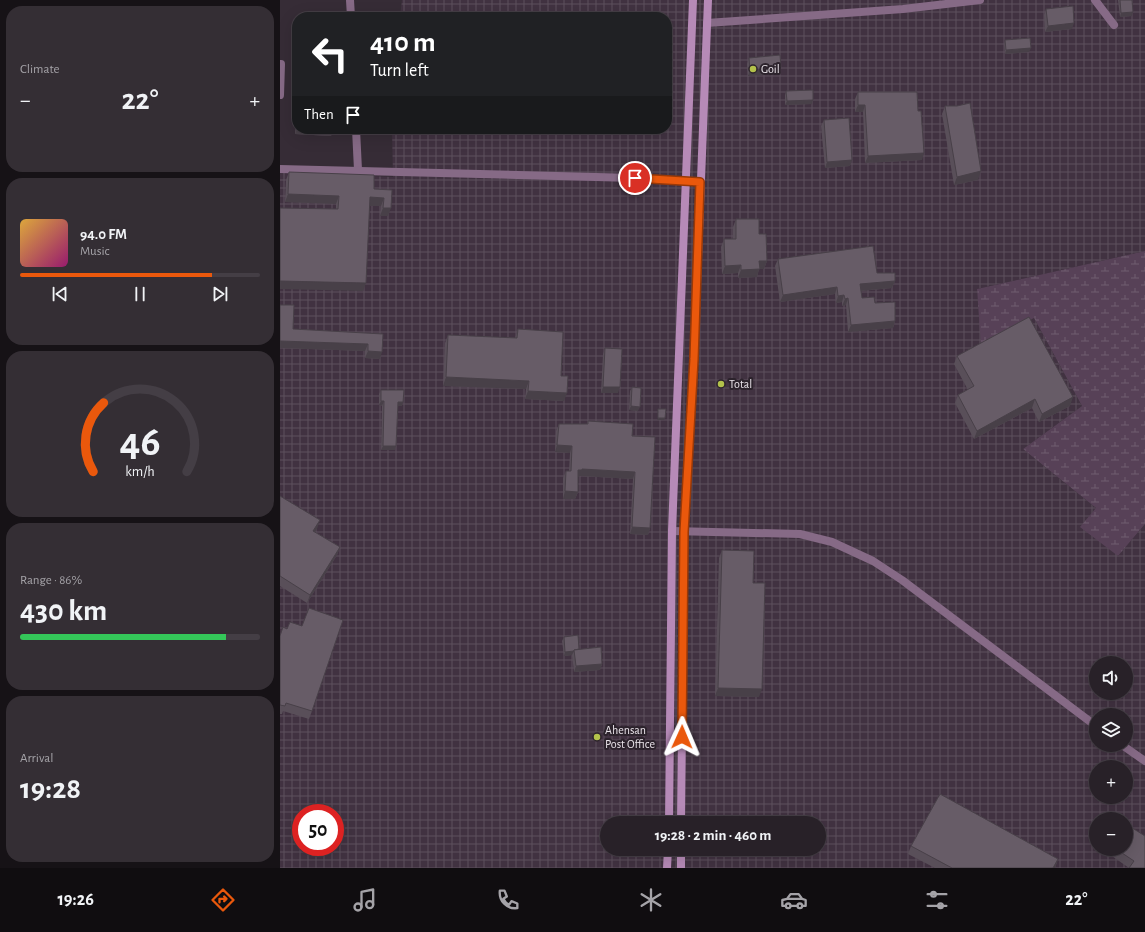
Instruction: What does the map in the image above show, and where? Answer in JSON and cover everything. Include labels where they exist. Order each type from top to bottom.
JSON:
[{"type":"main road","points":[[669,816],[672,531],[693,0]]},
{"type":"main road","points":[[682,816],[684,532],[694,359],[708,0]]},
{"type":"main road","points":[[667,868],[668,856]]},
{"type":"main road","points":[[681,856],[681,868]]},
{"type":"street","points":[[350,0],[351,12]]},
{"type":"street","points":[[707,23],[903,9],[980,0]]},
{"type":"street","points":[[1095,0],[1114,25]]},
{"type":"street","points":[[280,95],[281,64]]},
{"type":"street","points":[[356,134],[358,170]]},
{"type":"street","points":[[280,169],[358,170],[700,182]]},
{"type":"street","points":[[672,531],[800,534],[832,542],[873,561],[902,580],[1089,721]]},
{"type":"street","points":[[1132,752],[1145,761]]},
{"type":"shaded area","points":[[402,0],[1145,0],[1145,251],[977,289],[982,345],[1034,318],[1082,406],[1023,449],[1096,508],[1118,556],[1145,524],[1145,868],[280,868],[280,172],[393,177],[392,134],[672,134],[672,12],[401,12]]},
{"type":"green space","points":[[1145,251],[1145,524],[1118,556],[1080,527],[1096,508],[1023,449],[1082,406],[1034,318],[981,345],[977,289]]},
{"type":"building","points":[[1120,0],[1132,0],[1133,12],[1121,13]]},
{"type":"building","points":[[1073,6],[1074,23],[1048,26],[1046,9]]},
{"type":"building","points":[[1030,38],[1031,48],[1006,50],[1005,40]]},
{"type":"building","points":[[780,55],[781,67],[750,70],[749,58]]},
{"type":"building","points":[[813,90],[813,100],[787,101],[786,91]]},
{"type":"building","points":[[858,92],[917,92],[918,111],[921,111],[924,153],[868,156],[865,105],[858,105]]},
{"type":"building","points":[[970,103],[981,171],[957,177],[945,106],[957,106]]},
{"type":"building","points":[[849,118],[852,160],[827,162],[824,120]]},
{"type":"building","points":[[289,172],[374,175],[374,189],[392,190],[391,208],[383,208],[384,198],[370,197],[366,283],[280,281],[280,208],[338,209],[339,196],[288,194]]},
{"type":"building","points":[[736,219],[759,219],[759,234],[766,234],[767,261],[759,261],[760,269],[741,270],[741,265],[725,266],[724,239],[736,239]]},
{"type":"building","points":[[873,246],[877,273],[895,273],[895,281],[860,284],[862,298],[874,297],[875,303],[895,302],[895,321],[851,325],[848,298],[845,299],[844,295],[838,296],[837,287],[783,295],[778,259]]},
{"type":"building","points":[[280,305],[294,305],[293,329],[383,334],[382,352],[368,351],[368,344],[280,341]]},
{"type":"building","points":[[1029,317],[1073,397],[1042,414],[1035,399],[977,431],[958,395],[974,386],[957,356]]},
{"type":"building","points":[[518,329],[563,332],[561,376],[568,376],[567,393],[528,391],[529,381],[446,377],[448,335],[517,338]]},
{"type":"building","points":[[605,348],[622,349],[620,387],[603,387]]},
{"type":"building","points":[[632,387],[641,388],[640,407],[631,406]]},
{"type":"building","points":[[381,390],[404,390],[403,402],[398,402],[396,446],[383,446],[384,401],[381,401]]},
{"type":"building","points":[[658,409],[666,409],[665,418],[658,418]]},
{"type":"building","points":[[588,421],[633,424],[632,436],[655,437],[650,528],[632,527],[635,472],[578,470],[578,492],[565,491],[566,471],[571,471],[572,446],[557,445],[559,424],[588,424]]},
{"type":"building","points":[[280,496],[320,520],[313,531],[340,547],[310,595],[280,576]]},
{"type":"building","points":[[722,550],[754,551],[753,583],[765,583],[762,689],[718,688]]},
{"type":"building","points":[[309,608],[343,620],[312,711],[286,703],[285,706],[280,705],[280,636],[283,627],[287,629],[290,622],[302,626]]},
{"type":"building","points":[[578,635],[579,649],[565,652],[564,637]]},
{"type":"building","points":[[601,647],[602,664],[576,666],[574,650]]},
{"type":"building","points":[[940,794],[1058,859],[1053,868],[952,868],[911,846]]},
{"type":"building","points":[[1133,828],[1145,836],[1145,868],[1129,868],[1134,861],[1126,856],[1133,856]]},
{"type":"place","name":"Goil","points":[[753,69]]},
{"type":"place","name":"Total","points":[[721,384]]},
{"type":"place","name":"Ahensan Post Office","points":[[597,737]]},
{"type":"route","points":[[635,178],[700,182],[694,359],[684,532],[682,737]]}]
